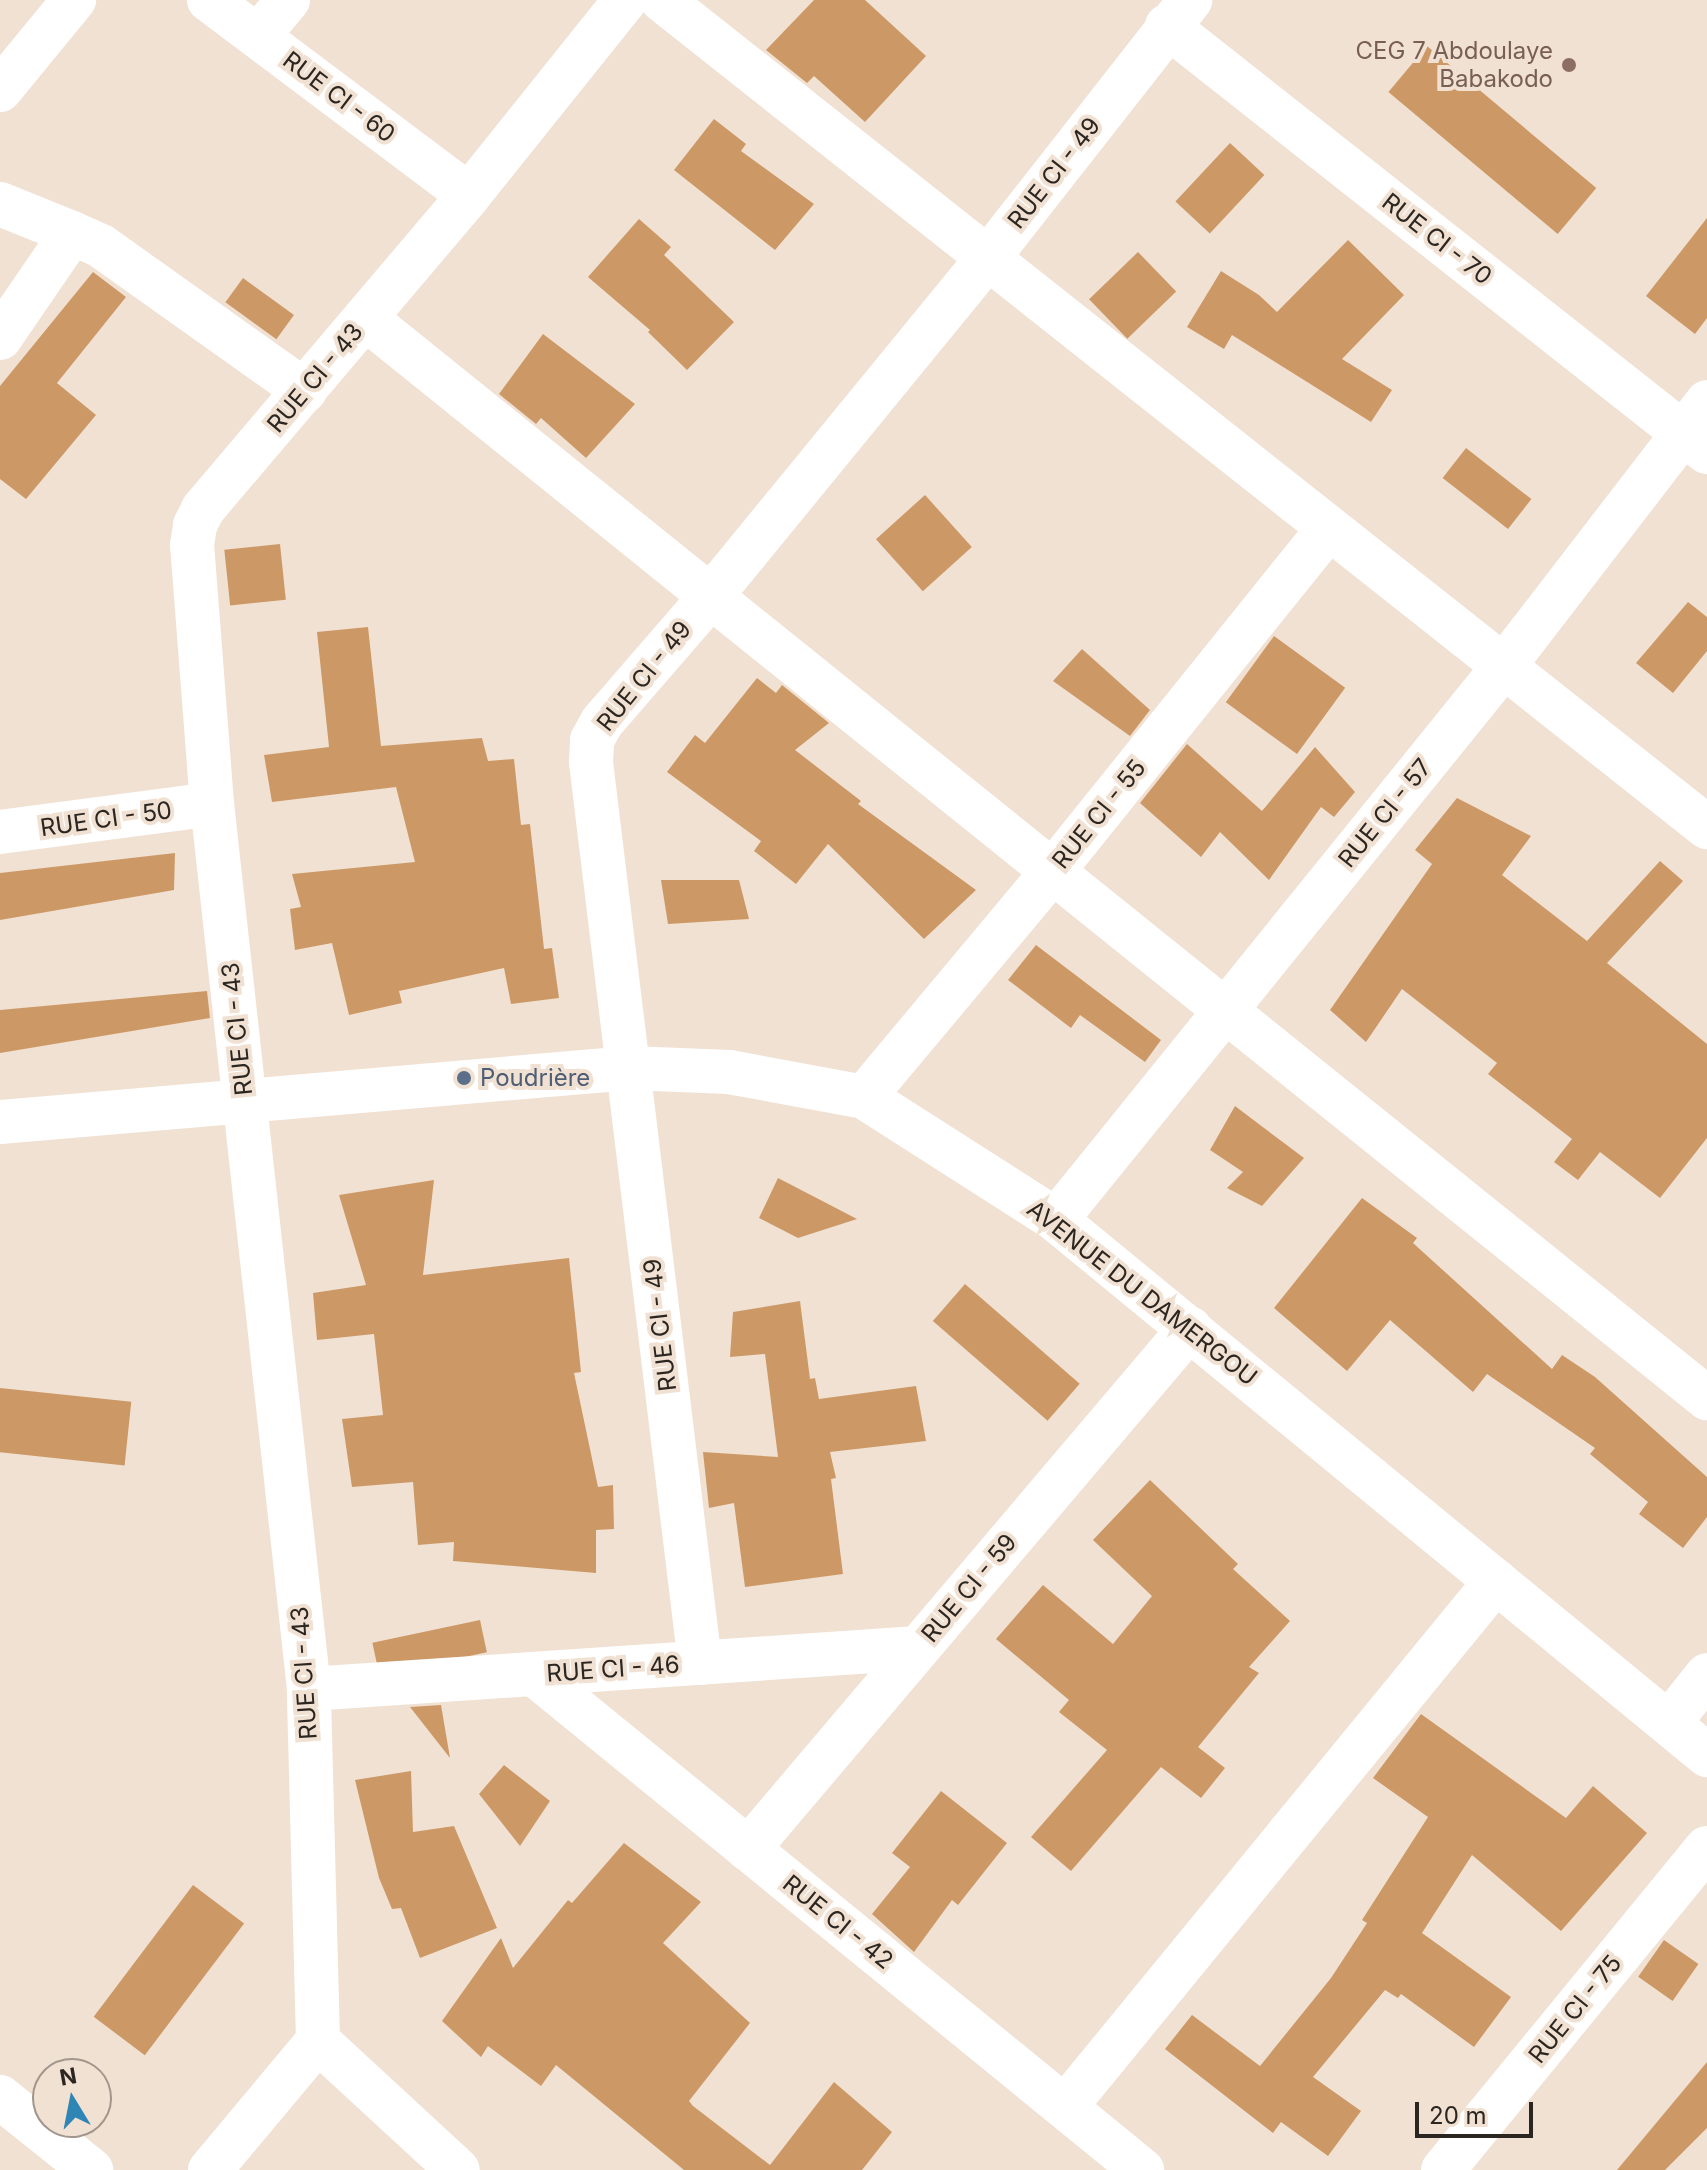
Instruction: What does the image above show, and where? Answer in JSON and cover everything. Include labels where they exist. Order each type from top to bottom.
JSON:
[{"type":"street","points":[[0,90],[74,0]]},
{"type":"street","name":"RUE CI - 60","points":[[209,0],[469,195]]},
{"type":"street","points":[[258,36],[288,0]]},
{"type":"street","name":"RUE CI - 43","points":[[318,2041],[309,1689],[212,804],[192,545],[195,525],[203,509],[469,195],[625,0]]},
{"type":"street","points":[[662,0],[1707,827]]},
{"type":"street","name":"RUE CI - 49","points":[[700,1663],[591,762],[592,740],[602,722],[711,596],[988,258],[1179,13]]},
{"type":"street","name":"RUE CI - 70","points":[[1179,13],[1698,428]]},
{"type":"street","points":[[0,204],[86,240],[305,391]]},
{"type":"street","points":[[0,338],[86,240]]},
{"type":"street","points":[[365,318],[1707,1398]]},
{"type":"street","name":"RUE CI - 57","points":[[1056,1220],[1698,428]]},
{"type":"street","name":"RUE CI - 55","points":[[864,1097],[1053,871],[1329,528]]},
{"type":"street","name":"RUE CI - 50","points":[[0,832],[212,804]]},
{"type":"street","name":"AVENUE DU DAMERGOU","points":[[0,1122],[630,1068],[729,1072],[864,1097],[1056,1220],[1707,1755]]},
{"type":"street","name":"RUE CI - 59","points":[[748,1849],[1190,1328]]},
{"type":"street","points":[[1065,2107],[1496,1581]]},
{"type":"street","name":"RUE CI - 46","points":[[309,1689],[918,1648]]},
{"type":"street","name":"RUE CI - 42","points":[[534,1674],[1142,2170]]},
{"type":"street","points":[[1669,1723],[1707,1675]]},
{"type":"street","name":"RUE CI - 75","points":[[1443,2170],[1707,1848]]},
{"type":"street","points":[[210,2170],[318,2041],[458,2170]]},
{"type":"street","points":[[0,2097],[91,2170]]},
{"type":"building","points":[[814,0],[865,0],[926,56],[865,122],[814,76],[807,83],[766,50]]},
{"type":"building","points":[[1427,46],[1596,188],[1558,234],[1388,92]]},
{"type":"building","points":[[714,119],[746,144],[741,151],[814,204],[775,250],[674,170]]},
{"type":"building","points":[[1230,143],[1264,175],[1210,234],[1175,202]]},
{"type":"building","points":[[1707,218],[1707,318],[1695,334],[1646,296]]},
{"type":"building","points":[[639,219],[671,247],[664,255],[734,322],[687,370],[648,332],[650,330],[588,277]]},
{"type":"building","points":[[1348,240],[1404,295],[1342,359],[1392,390],[1371,422],[1232,335],[1224,349],[1187,327],[1221,271],[1259,295],[1277,312]]},
{"type":"building","points":[[1138,252],[1176,292],[1127,339],[1089,299]]},
{"type":"building","points":[[93,272],[126,297],[57,383],[96,415],[26,499],[0,479],[0,386]]},
{"type":"building","points":[[243,278],[294,315],[276,339],[225,302]]},
{"type":"building","points":[[543,334],[635,404],[586,458],[541,418],[536,424],[499,394]]},
{"type":"building","points":[[1466,448],[1531,499],[1508,529],[1443,478]]},
{"type":"building","points":[[925,495],[972,547],[923,591],[876,539]]},
{"type":"building","points":[[280,544],[286,600],[230,606],[224,550]]},
{"type":"building","points":[[1688,602],[1707,617],[1707,651],[1673,693],[1636,663]]},
{"type":"building","points":[[368,627],[381,746],[482,738],[488,761],[514,759],[521,825],[530,824],[544,949],[552,948],[559,998],[511,1004],[504,968],[399,991],[402,1003],[349,1015],[332,943],[295,950],[290,909],[301,907],[292,874],[415,862],[396,787],[272,802],[264,755],[329,747],[317,632]]},
{"type":"building","points":[[1274,636],[1345,688],[1297,754],[1226,702]]},
{"type":"building","points":[[1082,649],[1150,710],[1130,736],[1053,681]]},
{"type":"building","points":[[757,678],[776,693],[782,685],[829,723],[795,750],[861,801],[858,804],[976,890],[924,939],[828,844],[796,884],[754,851],[761,841],[667,772],[695,735],[705,743]]},
{"type":"building","points":[[1187,744],[1262,811],[1315,747],[1355,792],[1334,817],[1321,807],[1269,880],[1220,832],[1201,857],[1140,803]]},
{"type":"building","points":[[1457,798],[1531,836],[1502,875],[1587,941],[1660,861],[1683,881],[1607,963],[1707,1044],[1707,1138],[1660,1198],[1600,1152],[1578,1180],[1554,1162],[1572,1139],[1488,1074],[1497,1063],[1402,989],[1366,1042],[1330,1010],[1432,864],[1415,850]]},
{"type":"building","points":[[175,853],[174,890],[0,920],[0,873]]},
{"type":"building","points":[[661,880],[739,880],[749,919],[668,924]]},
{"type":"building","points":[[1036,945],[1161,1040],[1145,1062],[1080,1015],[1071,1028],[1008,980]]},
{"type":"building","points":[[207,991],[210,1018],[0,1053],[0,1010]]},
{"type":"building","points":[[1235,1106],[1304,1158],[1262,1206],[1227,1188],[1243,1172],[1210,1150]]},
{"type":"building","points":[[778,1178],[857,1219],[798,1238],[759,1218]]},
{"type":"building","points":[[434,1180],[423,1275],[569,1258],[581,1372],[574,1373],[598,1487],[613,1485],[614,1529],[596,1530],[596,1573],[453,1561],[454,1542],[418,1545],[413,1482],[352,1487],[342,1419],[383,1415],[374,1334],[317,1340],[313,1293],[366,1285],[339,1195]]},
{"type":"building","points":[[1362,1198],[1417,1238],[1413,1243],[1552,1369],[1562,1355],[1595,1377],[1707,1477],[1707,1517],[1683,1548],[1639,1514],[1648,1502],[1590,1454],[1595,1448],[1487,1374],[1473,1392],[1390,1320],[1347,1371],[1274,1308]]},
{"type":"building","points":[[965,1284],[1080,1384],[1048,1421],[933,1321]]},
{"type":"building","points":[[800,1301],[810,1379],[815,1378],[819,1399],[916,1386],[926,1441],[830,1452],[836,1478],[831,1479],[843,1574],[745,1587],[734,1503],[709,1508],[703,1452],[778,1457],[765,1354],[730,1357],[733,1312]]},
{"type":"building","points":[[0,1388],[131,1402],[125,1465],[0,1452]]},
{"type":"building","points":[[1150,1480],[1238,1564],[1233,1569],[1290,1621],[1249,1667],[1259,1673],[1198,1747],[1225,1768],[1201,1798],[1161,1767],[1071,1871],[1031,1837],[1107,1750],[1059,1712],[1069,1700],[996,1639],[1043,1585],[1113,1644],[1152,1596],[1093,1540]]},
{"type":"building","points":[[480,1620],[487,1652],[379,1675],[372,1643]]},
{"type":"building","points":[[441,1705],[450,1758],[410,1707]]},
{"type":"building","points":[[1421,1714],[1566,1818],[1593,1786],[1647,1833],[1561,1931],[1472,1855],[1422,1933],[1511,1997],[1474,2047],[1401,1994],[1398,1998],[1385,1990],[1313,2077],[1361,2111],[1328,2156],[1281,2122],[1273,2133],[1165,2049],[1192,2015],[1260,2066],[1331,1978],[1367,1923],[1362,1920],[1428,1817],[1373,1778]]},
{"type":"building","points":[[504,1765],[550,1801],[520,1846],[479,1794]]},
{"type":"building","points":[[411,1771],[413,1832],[454,1826],[497,1928],[420,1958],[401,1908],[392,1909],[379,1878],[355,1780]]},
{"type":"building","points":[[941,1791],[1007,1843],[958,1905],[952,1900],[914,1952],[872,1914],[910,1867],[892,1853]]},
{"type":"building","points":[[624,1843],[701,1902],[663,1943],[750,2023],[689,2101],[770,2165],[834,2082],[892,2132],[862,2170],[684,2170],[556,2065],[541,2086],[488,2046],[481,2057],[442,2021],[501,1938],[513,1968],[568,1900],[572,1903]]},
{"type":"building","points":[[193,1885],[244,1924],[145,2055],[94,2017]]},
{"type":"building","points":[[1664,1940],[1698,1964],[1673,2001],[1638,1977]]},
{"type":"building","points":[[1707,2062],[1707,2128],[1665,2170],[1617,2170]]},
{"type":"place","name":"CEG 7 Abdoulaye Babakodo","points":[[1569,65]]},
{"type":"place","name":"Poudrière","points":[[464,1078]]}]
